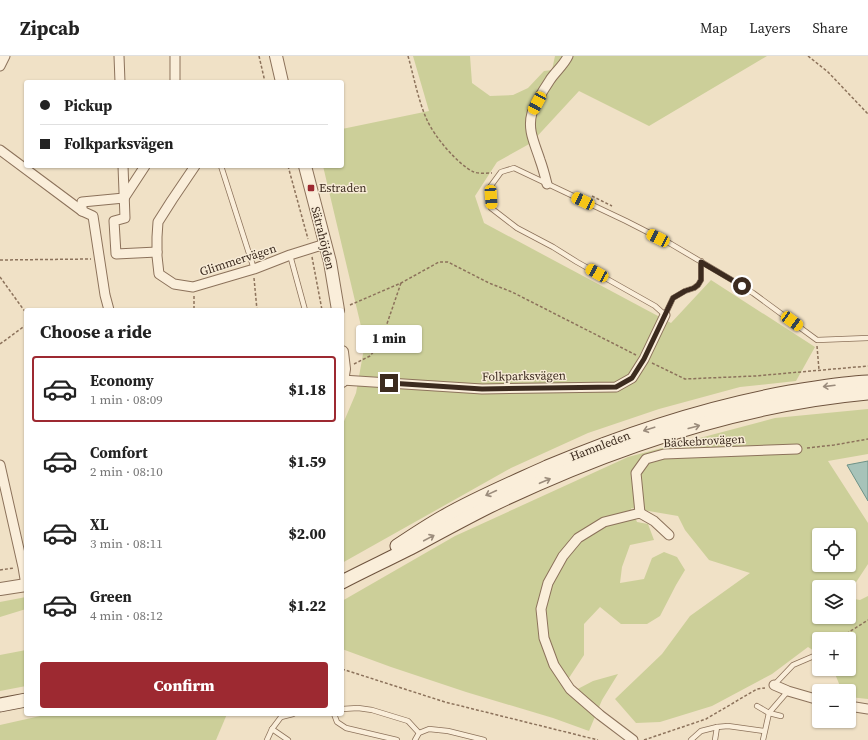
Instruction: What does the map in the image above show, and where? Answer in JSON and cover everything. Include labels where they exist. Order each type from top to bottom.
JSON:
[{"type":"main road","name":"Hamnleden","points":[[356,574],[443,517],[498,489],[578,454],[630,435],[730,405],[811,388],[868,382]]},
{"type":"main road","name":"Hamnleden","points":[[344,581],[524,490],[584,464],[636,445],[688,428],[736,415],[785,405],[868,394]]},
{"type":"main road","points":[[0,705],[24,700]]},
{"type":"street","points":[[0,66],[5,56]]},
{"type":"street","points":[[118,56],[120,80]]},
{"type":"street","points":[[175,56],[175,80]]},
{"type":"street","points":[[276,56],[282,80]]},
{"type":"street","points":[[547,184],[541,161],[531,135],[530,124],[532,111],[550,79],[568,56]]},
{"type":"street","points":[[0,150],[24,168]]},
{"type":"street","points":[[24,168],[82,211],[93,216],[105,295],[109,308]]},
{"type":"street","points":[[116,254],[114,221],[124,218],[123,168]]},
{"type":"street","points":[[124,198],[144,168]]},
{"type":"street","name":"Glimmervägen","points":[[194,168],[158,222],[156,237],[159,274],[174,284],[193,287],[254,269],[290,255],[325,244]]},
{"type":"street","name":"Sätrahöjden","points":[[306,168],[330,262],[338,308]]},
{"type":"street","points":[[82,211],[82,202],[124,198]]},
{"type":"street","points":[[99,257],[116,254],[157,252]]},
{"type":"street","name":"Folkparksvägen","points":[[344,377],[482,389],[616,387],[632,378],[644,359],[665,315]]},
{"type":"street","name":"Bäckebrovägen","points":[[640,513],[636,473],[646,459],[664,454],[798,449]]},
{"type":"street","points":[[0,464],[24,573]]},
{"type":"street","points":[[633,740],[600,715],[570,689],[554,665],[544,638],[541,609],[548,583],[562,556],[578,538],[604,522],[640,513],[654,521],[669,535]]},
{"type":"street","points":[[0,589],[24,585]]},
{"type":"street","points":[[774,686],[812,698]]},
{"type":"street","points":[[856,707],[868,709]]},
{"type":"lane","points":[[222,168],[254,269]]},
{"type":"lane","points":[[665,315],[655,306],[517,228],[492,208],[490,187],[501,172],[514,168],[671,244],[753,293],[817,340],[868,338]]},
{"type":"lane","points":[[290,255],[304,308]]},
{"type":"lane","name":"Folkparksvägen","points":[[665,315],[673,298],[698,285],[701,280],[701,262]]},
{"type":"lane","points":[[774,686],[793,665],[812,657]]},
{"type":"lane","points":[[763,740],[769,713],[788,691]]},
{"type":"lane","points":[[757,706],[769,713],[781,716]]},
{"type":"lane","points":[[344,709],[358,708],[372,710],[408,721],[419,733]]},
{"type":"lane","points":[[267,740],[272,729],[281,717],[285,716]]},
{"type":"lane","points":[[335,716],[337,722],[346,728],[397,740]]},
{"type":"lane","points":[[691,740],[701,732],[717,727],[728,726],[764,732]]},
{"type":"lane","points":[[715,740],[717,727]]},
{"type":"lane","points":[[272,729],[288,740]]},
{"type":"lane","points":[[415,740],[419,733],[429,729],[448,731],[484,740]]},
{"type":"path","points":[[259,56],[265,80]]},
{"type":"path","points":[[408,56],[420,101],[428,122],[437,137],[465,167],[475,173],[501,172]]},
{"type":"path","points":[[808,56],[828,72],[868,114]]},
{"type":"path","points":[[289,168],[310,248],[322,308]]},
{"type":"path","points":[[588,194],[614,207]]},
{"type":"path","points":[[0,260],[99,257]]},
{"type":"path","points":[[350,305],[401,283],[439,262],[448,262],[489,283],[512,292],[685,379],[755,376],[868,366]]},
{"type":"path","points":[[254,269],[257,308]]},
{"type":"path","points":[[0,277],[24,310]]},
{"type":"path","points":[[344,376],[370,356],[380,344],[401,283]]},
{"type":"path","points":[[193,287],[194,308]]},
{"type":"path","points":[[0,344],[24,326]]},
{"type":"path","points":[[817,340],[819,370]]},
{"type":"path","points":[[798,449],[868,439]]},
{"type":"path","points":[[849,632],[868,620]]},
{"type":"path","points":[[344,670],[445,702],[598,740]]},
{"type":"path","points":[[644,740],[706,718],[757,689],[774,686]]},
{"type":"green space","points":[[413,56],[470,56],[472,83],[490,96],[513,95],[528,88],[544,71],[552,70],[555,56],[767,56],[649,126],[579,91],[531,143],[497,162],[475,196],[484,223],[671,323],[711,280],[815,347],[796,381],[740,387],[659,409],[588,433],[511,468],[344,562],[344,421],[356,393],[365,343],[323,168],[344,168],[344,129],[429,111]]},
{"type":"green space","points":[[868,409],[868,454],[828,461],[868,523],[868,564],[856,582],[856,580],[812,580],[812,624],[856,624],[856,599],[860,600],[868,596],[868,699],[856,698],[856,684],[839,684],[836,676],[856,676],[856,632],[812,632],[812,650],[808,647],[772,674],[712,706],[660,722],[636,723],[615,699],[662,654],[690,616],[750,573],[709,560],[685,530],[678,516],[631,508],[637,522],[648,524],[654,540],[630,545],[622,567],[620,583],[644,579],[652,558],[664,552],[677,557],[685,570],[660,616],[647,624],[621,624],[600,607],[584,624],[584,655],[563,687],[570,693],[593,681],[618,674],[602,700],[589,731],[553,718],[466,692],[344,650],[344,600],[455,536],[628,457],[775,418]]},
{"type":"green space","points":[[24,597],[24,610],[0,617],[0,602]]},
{"type":"green space","points":[[24,650],[24,686],[0,691],[0,655]]},
{"type":"green space","points":[[40,716],[226,716],[216,740],[0,740],[0,725]]},
{"type":"water","points":[[868,461],[868,501],[847,465]]},
{"type":"place","name":"Estraden","points":[[311,188]]},
{"type":"route","points":[[389,383],[482,389],[616,387],[632,378],[644,359],[673,298],[698,285],[701,280],[701,262],[742,286]]}]
